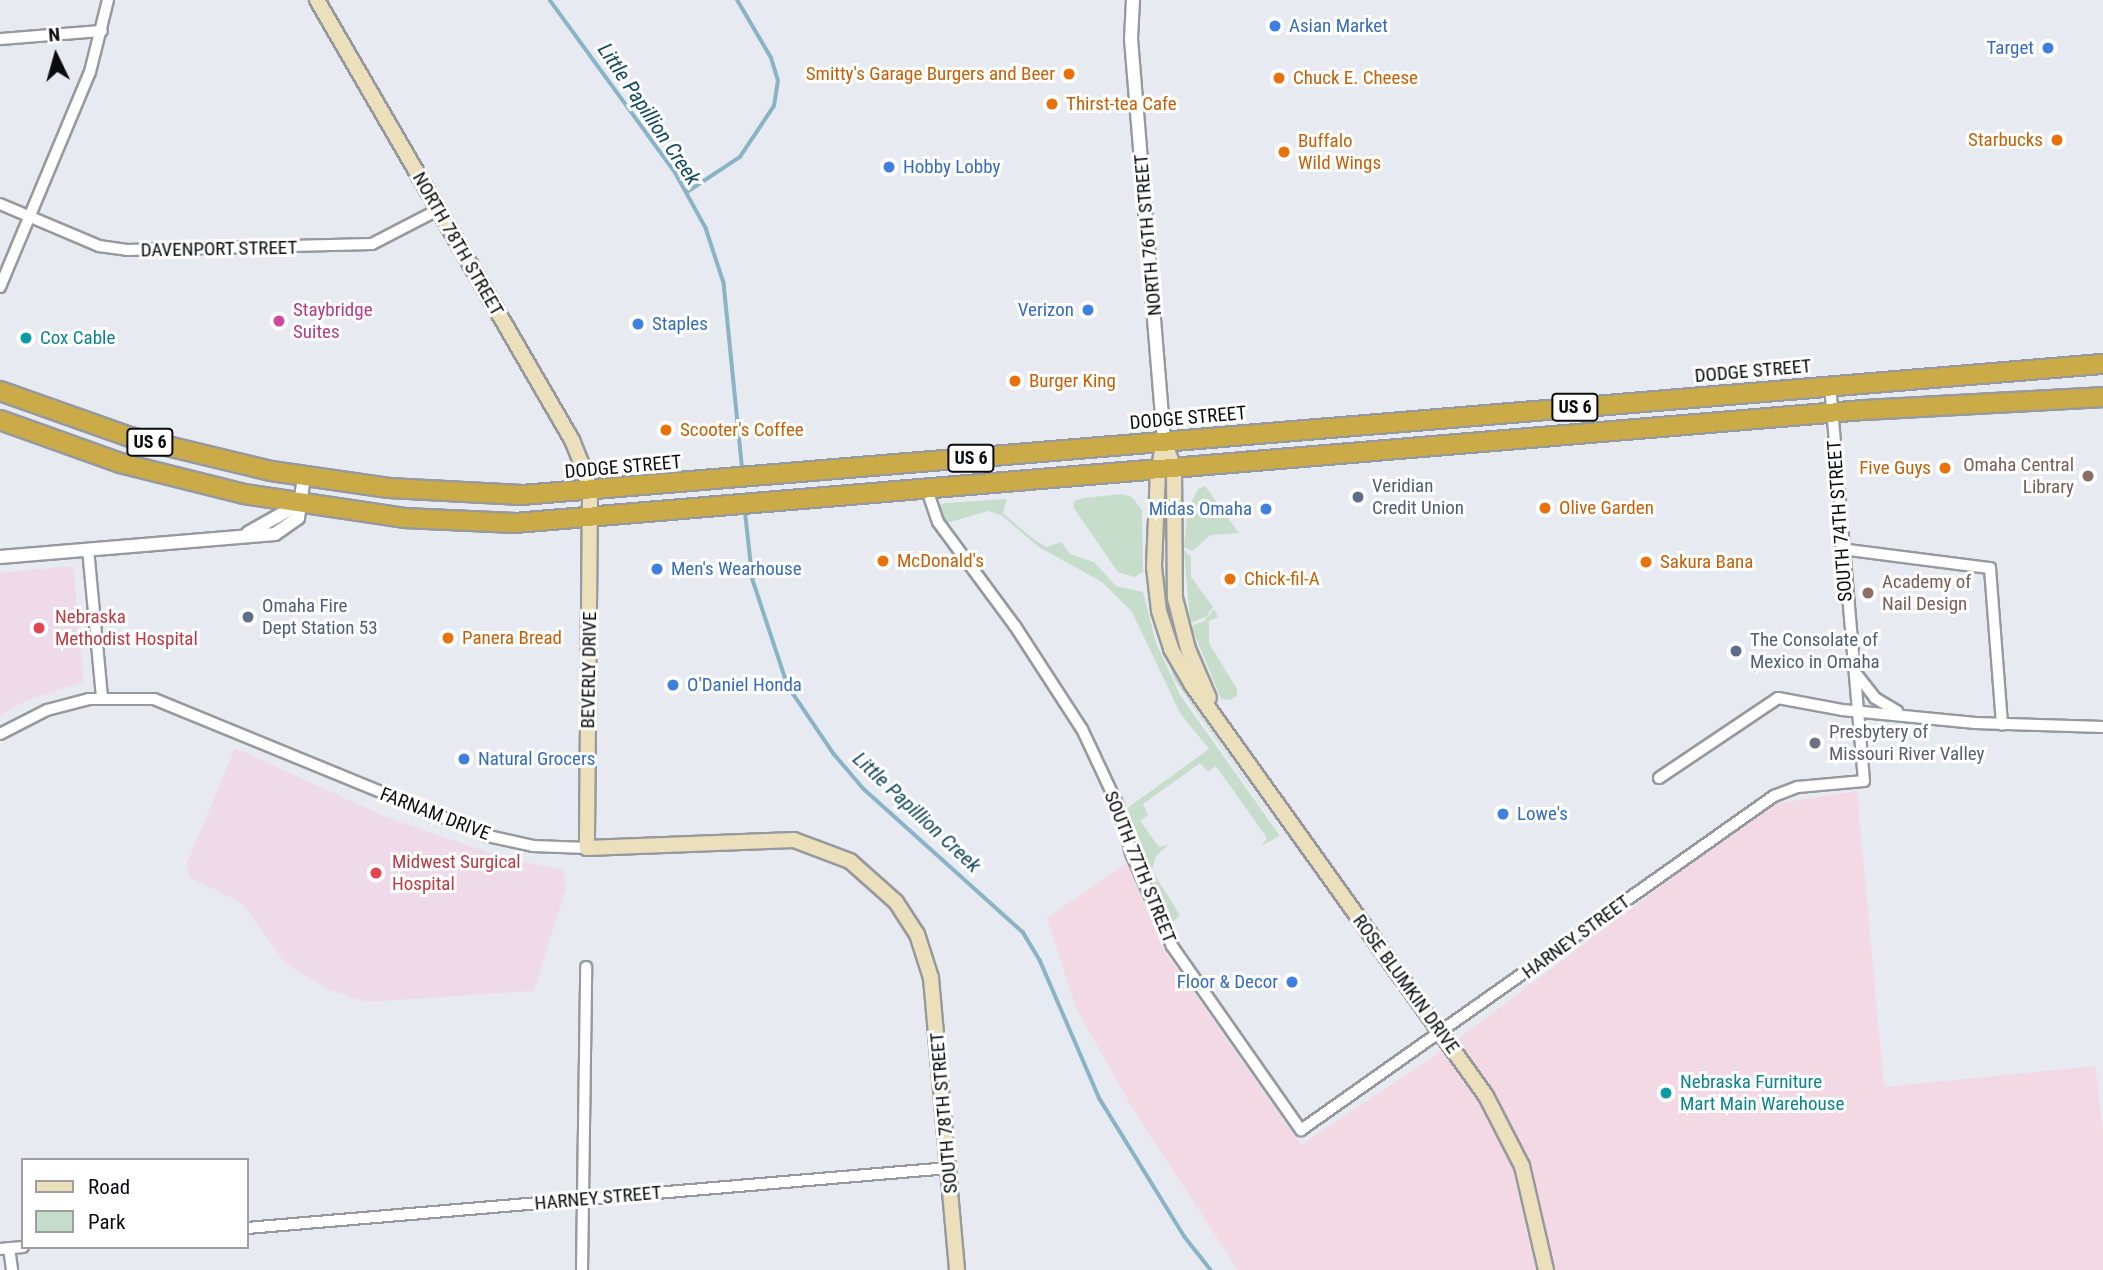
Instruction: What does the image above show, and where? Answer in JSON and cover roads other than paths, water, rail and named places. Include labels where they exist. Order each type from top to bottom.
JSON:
[{"type":"highway","name":"DODGE STREET","points":[[304,477],[458,493],[590,492],[1164,441],[2103,364]]},
{"type":"highway","name":"US 6","points":[[0,391],[130,437],[304,477]]},
{"type":"highway","name":"US 6","points":[[0,421],[161,475],[299,505],[447,521],[590,519],[1832,413],[2103,397]]},
{"type":"main road","name":"NORTH 78TH STREET","points":[[317,0],[572,440],[590,492]]},
{"type":"main road","name":"NORTH 76TH STREET","points":[[1164,441],[1166,470]]},
{"type":"main road","name":"ROSE BLUMKIN DRIVE","points":[[1166,470],[1177,608],[1219,721],[1486,1096],[1516,1151],[1546,1270]]},
{"type":"main road","name":"BEVERLY DRIVE","points":[[587,848],[590,492]]},
{"type":"main road","name":"FARNAM DRIVE","points":[[587,848],[772,838],[806,842],[850,861],[887,891],[910,922],[926,956]]},
{"type":"main road","name":"SOUTH 78TH STREET","points":[[926,956],[934,997],[957,1270]]},
{"type":"street","points":[[0,287],[86,81],[102,31],[108,0]]},
{"type":"street","name":"NORTH 76TH STREET","points":[[1133,0],[1131,39],[1164,441]]},
{"type":"street","points":[[0,39],[102,31]]},
{"type":"street","name":"DAVENPORT STREET","points":[[0,204],[113,249],[342,247],[372,244],[438,210]]},
{"type":"street","name":"SOUTH 74TH STREET","points":[[1830,386],[1841,549],[1860,711],[1864,781]]},
{"type":"street","points":[[0,557],[238,536],[299,505],[304,477]]},
{"type":"street","name":"SOUTH 77TH STREET","points":[[927,490],[938,522],[1015,626],[1082,729],[1118,806],[1131,853],[1172,946],[1301,1130]]},
{"type":"street","points":[[1841,549],[1990,568],[2002,725]]},
{"type":"street","points":[[88,550],[102,697]]},
{"type":"street","points":[[1855,672],[1875,698],[1903,714]]},
{"type":"street","name":"FARNAM DRIVE","points":[[0,734],[47,710],[102,697],[167,702],[488,836],[533,846],[587,848]]},
{"type":"street","points":[[1659,778],[1778,698],[1860,711],[2002,725],[2103,727]]},
{"type":"street","name":"HARNEY STREET","points":[[1301,1130],[1443,1034],[1774,796],[1798,787],[1864,781]]},
{"type":"street","points":[[582,1270],[586,967]]},
{"type":"street","name":"HARNEY STREET","points":[[248,1228],[948,1168]]},
{"type":"street","points":[[5,1248],[12,1270]]},
{"type":"waterway","name":"Little Papillion Creek","points":[[550,0],[675,172],[706,228],[724,283],[743,473]]},
{"type":"waterway","points":[[687,192],[740,157],[774,106],[778,81],[771,58],[737,0]]},
{"type":"waterway","name":"Little Papillion Creek","points":[[745,508],[753,580],[788,686],[834,754],[864,789],[1023,932],[1040,960],[1100,1099],[1185,1237],[1211,1270]]},
{"type":"place","name":"Asian Market","points":[[1275,26]]},
{"type":"place","name":"Target","points":[[2048,48]]},
{"type":"place","name":"Smitty's Garage Burgers and Beer","points":[[1069,74]]},
{"type":"place","name":"Chuck E. Cheese","points":[[1279,78]]},
{"type":"place","name":"Thirst-tea Cafe","points":[[1052,104]]},
{"type":"place","name":"Starbucks","points":[[2057,140]]},
{"type":"place","name":"Buffalo Wild Wings","points":[[1284,152]]},
{"type":"place","name":"Hobby Lobby","points":[[889,167]]},
{"type":"place","name":"Verizon","points":[[1088,310]]},
{"type":"place","name":"Staybridge Suites","points":[[279,321]]},
{"type":"place","name":"Staples","points":[[638,324]]},
{"type":"place","name":"Cox Cable","points":[[26,338]]},
{"type":"place","name":"Burger King","points":[[1015,381]]},
{"type":"place","name":"Scooter's Coffee","points":[[666,430]]},
{"type":"place","name":"Five Guys","points":[[1945,468]]},
{"type":"place","name":"Omaha Central Library","points":[[2088,476]]},
{"type":"place","name":"Veridian Credit Union","points":[[1358,497]]},
{"type":"place","name":"Olive Garden","points":[[1545,508]]},
{"type":"place","name":"Midas Omaha","points":[[1266,509]]},
{"type":"place","name":"McDonald's","points":[[883,561]]},
{"type":"place","name":"Sakura Bana","points":[[1646,562]]},
{"type":"place","name":"Men's Wearhouse","points":[[657,569]]},
{"type":"place","name":"Chick-fil-A","points":[[1230,579]]},
{"type":"place","name":"Academy of Nail Design","points":[[1868,593]]},
{"type":"place","name":"Omaha Fire Dept Station 53","points":[[248,617]]},
{"type":"place","name":"Nebraska Methodist Hospital","points":[[39,628]]},
{"type":"place","name":"Panera Bread","points":[[448,638]]},
{"type":"place","name":"The Consolate of Mexico in Omaha","points":[[1736,651]]},
{"type":"place","name":"O'Daniel Honda","points":[[673,685]]},
{"type":"place","name":"Presbytery of Missouri River Valley","points":[[1815,743]]},
{"type":"place","name":"Natural Grocers","points":[[464,759]]},
{"type":"place","name":"Lowe's","points":[[1503,814]]},
{"type":"place","name":"Midwest Surgical Hospital","points":[[376,873]]},
{"type":"place","name":"Floor & Decor","points":[[1292,982]]},
{"type":"place","name":"Nebraska Furniture Mart Main Warehouse","points":[[1666,1093]]}]
